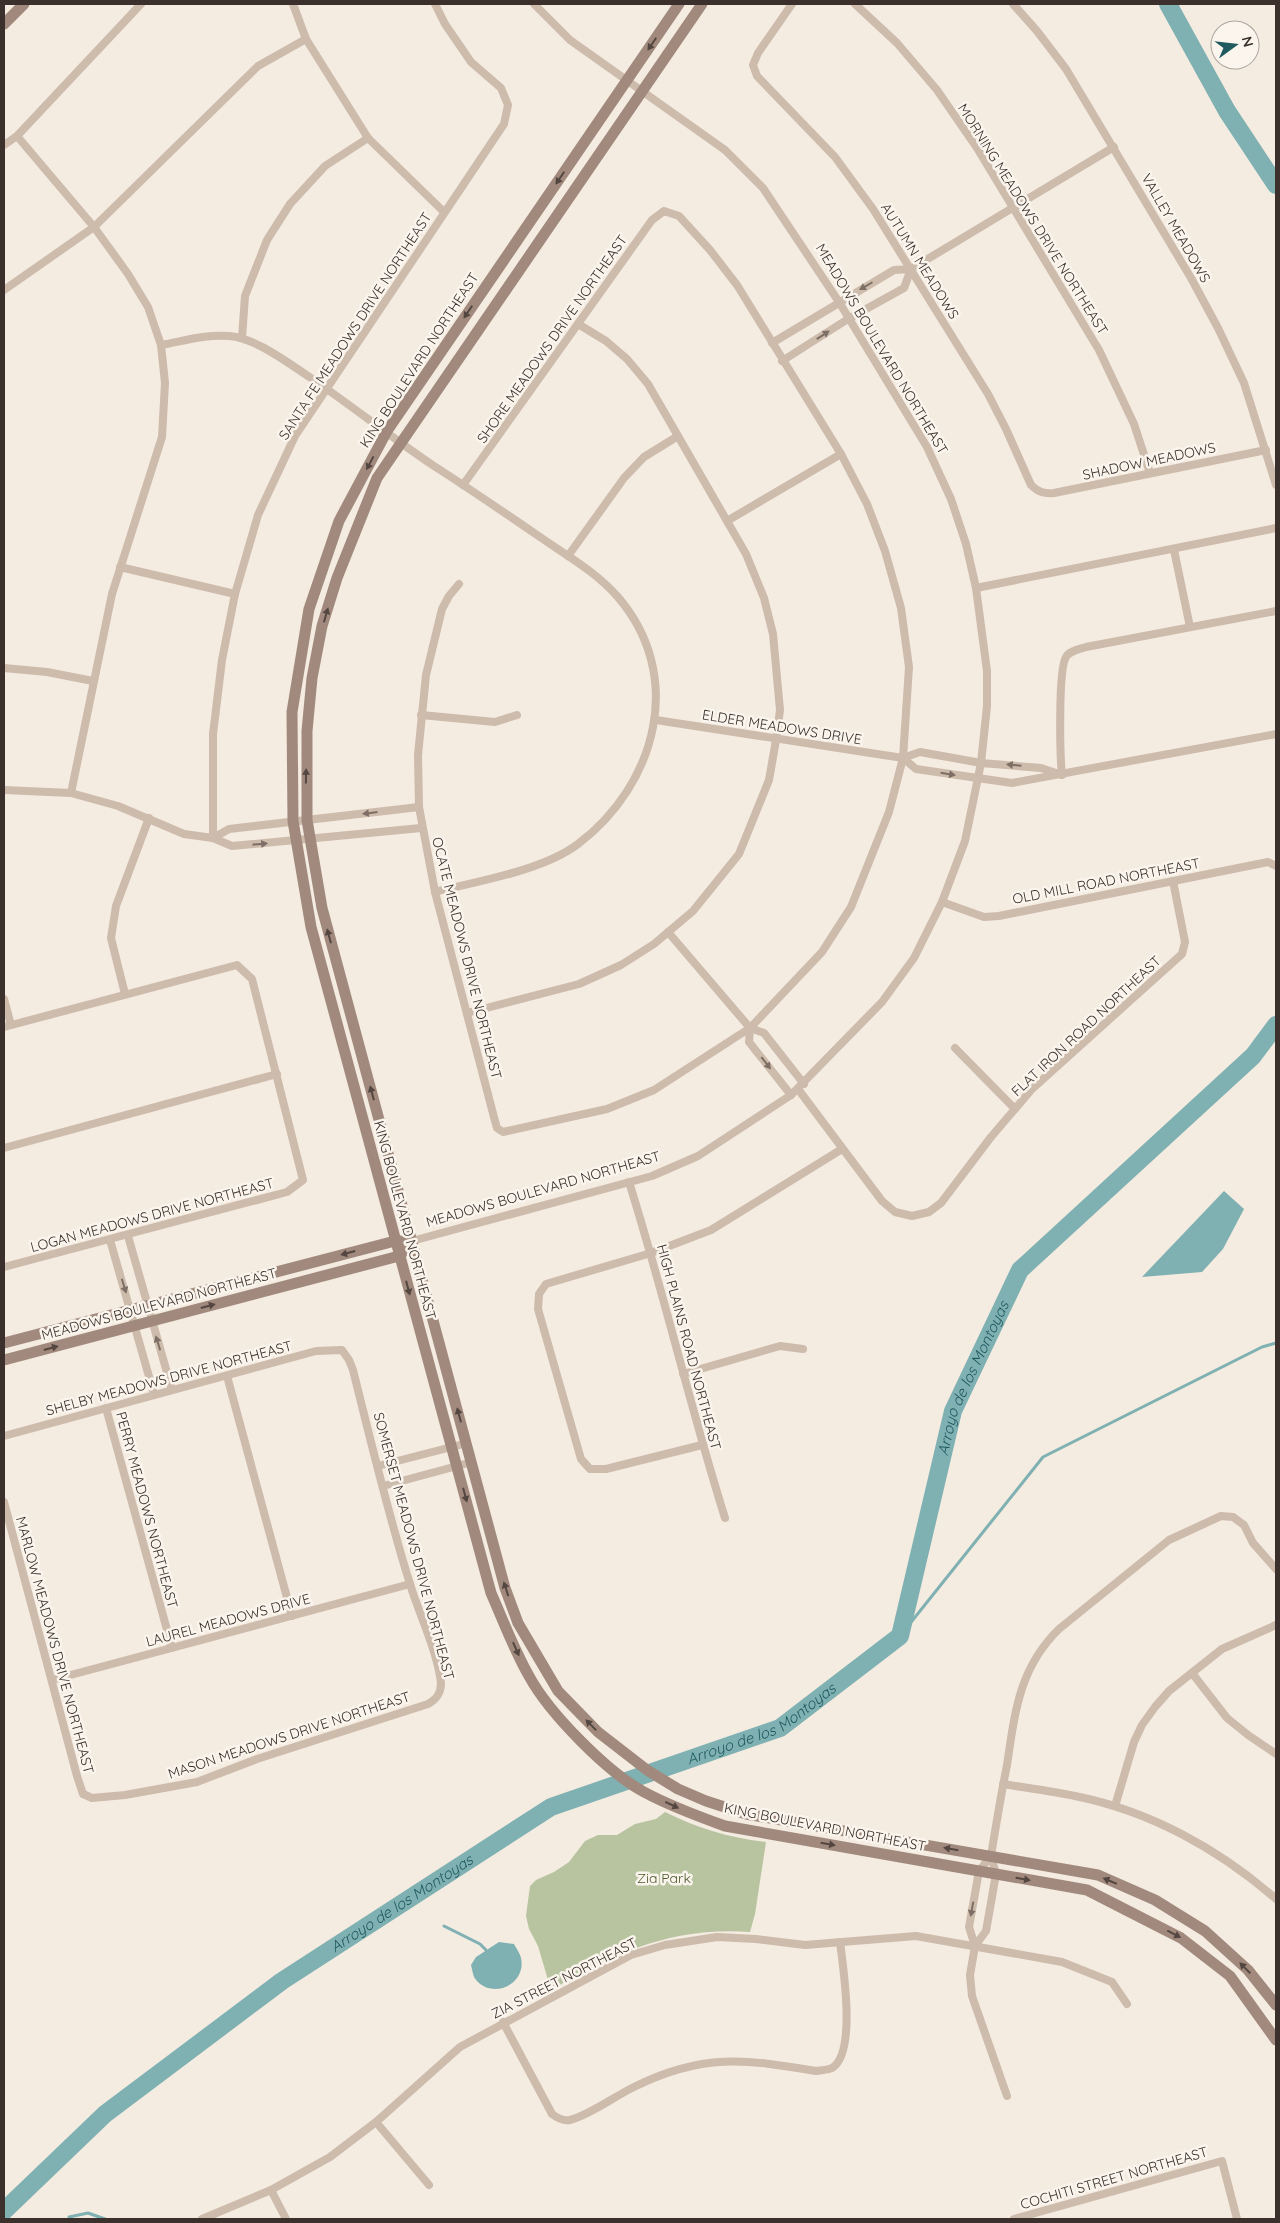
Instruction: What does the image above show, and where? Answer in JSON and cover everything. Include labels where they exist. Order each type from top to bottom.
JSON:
[{"type":"street","points":[[4,24],[24,4]]},
{"type":"street","points":[[4,145],[18,136],[141,4]]},
{"type":"street","points":[[293,4],[306,39],[368,138],[444,212]]},
{"type":"street","name":"SANTA FE MEADOWS DRIVE NORTHEAST","points":[[213,838],[213,734],[222,660],[235,594],[258,515],[295,436],[504,124],[508,105],[501,88],[471,62],[434,4]]},
{"type":"street","name":"MEADOWS BOULEVARD NORTHEAST","points":[[4,1343],[395,1241],[412,1241],[652,1176],[698,1156],[801,1087],[882,1002],[914,958],[942,902],[965,841],[979,779],[987,706],[986,671],[976,588],[966,544],[954,508],[927,447],[839,302],[763,188],[725,150],[570,40],[534,4]]},
{"type":"street","name":"KING BOULEVARD NORTHEAST","points":[[679,4],[387,431],[339,521],[309,609],[292,712],[293,821],[311,927],[491,1593],[529,1677],[557,1716],[608,1765],[650,1795],[725,1826],[1087,1890],[1181,1938],[1230,1976],[1276,2040]]},
{"type":"street","name":"KING BOULEVARD NORTHEAST","points":[[702,4],[377,478],[337,578],[322,626],[312,678],[307,731],[307,820],[322,908],[505,1588],[518,1623],[558,1691],[598,1732],[628,1756],[678,1789],[706,1801],[746,1814],[1098,1875],[1155,1900],[1205,1931],[1248,1970],[1276,2005]]},
{"type":"street","name":"AUTUMN MEADOWS","points":[[792,4],[758,53],[754,65],[757,76],[835,157],[873,210],[988,394],[1031,485],[1037,491]]},
{"type":"street","name":"MORNING MEADOWS DRIVE NORTHEAST","points":[[855,4],[897,43],[937,90],[977,148],[1102,358],[1134,424],[1150,473]]},
{"type":"street","name":"VALLEY MEADOWS","points":[[1014,4],[1066,69],[1114,147],[1218,328],[1244,383],[1276,485]]},
{"type":"street","points":[[4,290],[94,227],[258,66],[306,39]]},
{"type":"street","points":[[18,136],[94,227],[128,274],[148,307],[161,345],[165,383],[162,437],[120,567],[93,680],[71,793]]},
{"type":"street","points":[[242,338],[245,296],[268,240],[290,204],[326,166],[368,138]]},
{"type":"street","points":[[791,1095],[749,1042],[750,1028],[822,952],[851,907],[889,812],[903,758],[909,667],[901,608],[885,551],[868,504],[841,454],[772,343],[894,270],[911,269],[1114,147]]},
{"type":"street","name":"SHORE MEADOWS DRIVE NORTHEAST","points":[[463,485],[652,220],[664,211],[679,216],[710,250],[737,285],[772,343]]},
{"type":"street","points":[[782,361],[848,319],[904,288],[911,269]]},
{"type":"street","points":[[467,1013],[578,984],[621,965],[668,932],[693,910],[739,854],[769,780],[776,740],[780,710],[773,634],[764,598],[746,554],[648,384],[627,359],[606,342],[578,324]]},
{"type":"street","points":[[161,345],[210,336],[228,336],[242,338],[278,356],[603,582],[616,595],[641,629],[649,647],[654,666],[657,686],[656,720],[647,752],[630,785],[608,816],[577,844],[551,859],[527,868],[435,892]]},
{"type":"street","points":[[568,556],[624,478],[644,457],[678,436]]},
{"type":"street","name":"SHADOW MEADOWS","points":[[1037,491],[1054,493],[1266,450]]},
{"type":"street","points":[[727,521],[841,454]]},
{"type":"street","points":[[976,588],[1174,550],[1276,528]]},
{"type":"street","points":[[1174,550],[1190,627]]},
{"type":"street","points":[[120,567],[235,594]]},
{"type":"street","name":"OCATE MEADOWS DRIVE NORTHEAST","points":[[459,584],[449,596],[442,610],[426,675],[418,755],[418,807],[435,892],[497,1128],[503,1132],[607,1109],[654,1090],[750,1028]]},
{"type":"street","points":[[1062,775],[1060,755],[1062,677],[1064,659],[1067,654],[1086,647],[1276,611]]},
{"type":"street","points":[[4,668],[47,672],[93,680]]},
{"type":"street","points":[[421,715],[495,722],[517,715]]},
{"type":"street","name":"ELDER MEADOWS DRIVE","points":[[656,720],[776,740],[903,758]]},
{"type":"street","points":[[903,758],[916,769],[1012,783],[1276,734]]},
{"type":"street","points":[[903,758],[920,752],[982,762],[1041,768],[1062,775]]},
{"type":"street","points":[[4,790],[71,793],[118,806],[184,834],[213,838],[232,846],[421,828]]},
{"type":"street","points":[[213,838],[229,829],[418,807]]},
{"type":"street","points":[[124,994],[111,938],[116,906],[149,818]]},
{"type":"street","name":"OLD MILL ROAD NORTHEAST","points":[[942,902],[984,917],[1268,862],[1276,866]]},
{"type":"street","name":"FLAT IRON ROAD NORTHEAST","points":[[750,1028],[764,1033],[842,1149],[882,1201],[895,1212],[912,1216],[929,1212],[941,1203],[991,1137],[1032,1089],[1182,954],[1185,942],[1172,881]]},
{"type":"street","points":[[668,932],[750,1028]]},
{"type":"street","points":[[4,999],[8,1026],[237,965],[252,979],[277,1074],[4,1148]]},
{"type":"street","points":[[955,1048],[1015,1109]]},
{"type":"street","name":"LOGAN MEADOWS DRIVE NORTHEAST","points":[[4,1267],[128,1236],[287,1192],[303,1180],[277,1074]]},
{"type":"street","points":[[702,1445],[606,1469],[590,1469],[581,1459],[538,1309],[539,1294],[546,1284],[651,1253],[711,1230],[842,1149]]},
{"type":"street","name":"HIGH PLAINS ROAD NORTHEAST","points":[[629,1182],[651,1253],[702,1445],[725,1518]]},
{"type":"street","points":[[128,1236],[151,1322],[172,1390]]},
{"type":"street","points":[[110,1240],[154,1394]]},
{"type":"street","name":"MEADOWS BOULEVARD NORTHEAST","points":[[4,1360],[399,1256],[412,1241]]},
{"type":"street","points":[[683,1374],[780,1346],[803,1349]]},
{"type":"street","name":"SHELBY MEADOWS DRIVE NORTHEAST","points":[[4,1436],[316,1351],[342,1350]]},
{"type":"street","name":"SOMERSET MEADOWS DRIVE NORTHEAST","points":[[342,1350],[350,1360],[353,1370],[410,1584],[436,1662],[440,1693]]},
{"type":"street","points":[[227,1376],[292,1616]]},
{"type":"street","name":"PERRY MEADOWS NORTHEAST","points":[[106,1408],[172,1648]]},
{"type":"street","points":[[378,1466],[467,1443]]},
{"type":"street","points":[[384,1486],[472,1462]]},
{"type":"street","name":"MARLOW MEADOWS DRIVE NORTHEAST","points":[[4,1502],[83,1794]]},
{"type":"street","points":[[1007,2096],[972,1996],[970,1975],[975,1946],[986,1931],[996,1874],[991,1856],[1018,1697],[1034,1660],[1046,1641],[1059,1628],[1169,1540],[1221,1516],[1233,1516],[1244,1525],[1253,1543],[1276,1569]]},
{"type":"street","name":"LAUREL MEADOWS DRIVE","points":[[52,1680],[410,1584]]},
{"type":"street","points":[[1114,1806],[1134,1742],[1142,1725],[1169,1691],[1222,1649],[1276,1625]]},
{"type":"street","points":[[1192,1673],[1228,1718],[1248,1735],[1276,1754]]},
{"type":"street","name":"MASON MEADOWS DRIVE NORTHEAST","points":[[83,1794],[92,1798],[125,1795],[197,1782],[258,1759],[428,1704],[435,1700],[440,1693]]},
{"type":"street","points":[[1003,1784],[1075,1796],[1114,1806],[1169,1828],[1219,1855],[1276,1899]]},
{"type":"street","points":[[975,1946],[969,1927],[979,1871],[991,1856]]},
{"type":"street","name":"ZIA STREET NORTHEAST","points":[[202,2219],[271,2190],[330,2157],[376,2122],[460,2046],[631,1955],[665,1945],[717,1937],[756,1939],[805,1945],[916,1936],[1062,1962],[1112,1982],[1127,2004]]},
{"type":"street","points":[[503,2022],[552,2114],[562,2120],[579,2117],[635,2086],[667,2073],[704,2063],[741,2060],[816,2071],[825,2070],[832,2068],[843,2049],[848,2014],[840,1942]]},
{"type":"street","points":[[376,2122],[428,2185]]},
{"type":"street","name":"COCHITI STREET NORTHEAST","points":[[1014,2219],[1222,2161],[1237,2219]]},
{"type":"street","points":[[271,2190],[286,2219]]},
{"type":"green space","name":"Zia Park","points":[[665,1812],[714,1832],[766,1842],[755,1914],[750,1932],[722,1931],[670,1938],[646,1945],[599,1964],[551,1990],[538,1946],[529,1929],[526,1916],[530,1886],[536,1880],[554,1872],[569,1862],[585,1841],[598,1835],[617,1835],[635,1824],[656,1819]]},
{"type":"water","points":[[1224,1191],[1244,1209],[1223,1249],[1202,1272],[1142,1277]]},
{"type":"water","points":[[499,1942],[514,1944],[520,1956],[521,1968],[513,1983],[497,1989],[489,1988],[481,1984],[474,1977],[471,1965],[476,1957]]},
{"type":"waterway","name":"Arroyo de los Montoyas","points":[[1168,4],[1227,111],[1276,185]]},
{"type":"waterway","name":"Arroyo de los Montoyas","points":[[4,2211],[105,2114],[282,1981],[551,1807],[780,1728],[900,1636],[953,1411],[1020,1270],[1253,1056],[1276,1025]]},
{"type":"waterway","points":[[900,1636],[1043,1457],[1262,1347],[1276,1343]]},
{"type":"waterway","points":[[444,1926],[480,1944],[486,1950]]},
{"type":"waterway","points":[[69,2217],[88,2213],[105,2219]]}]
